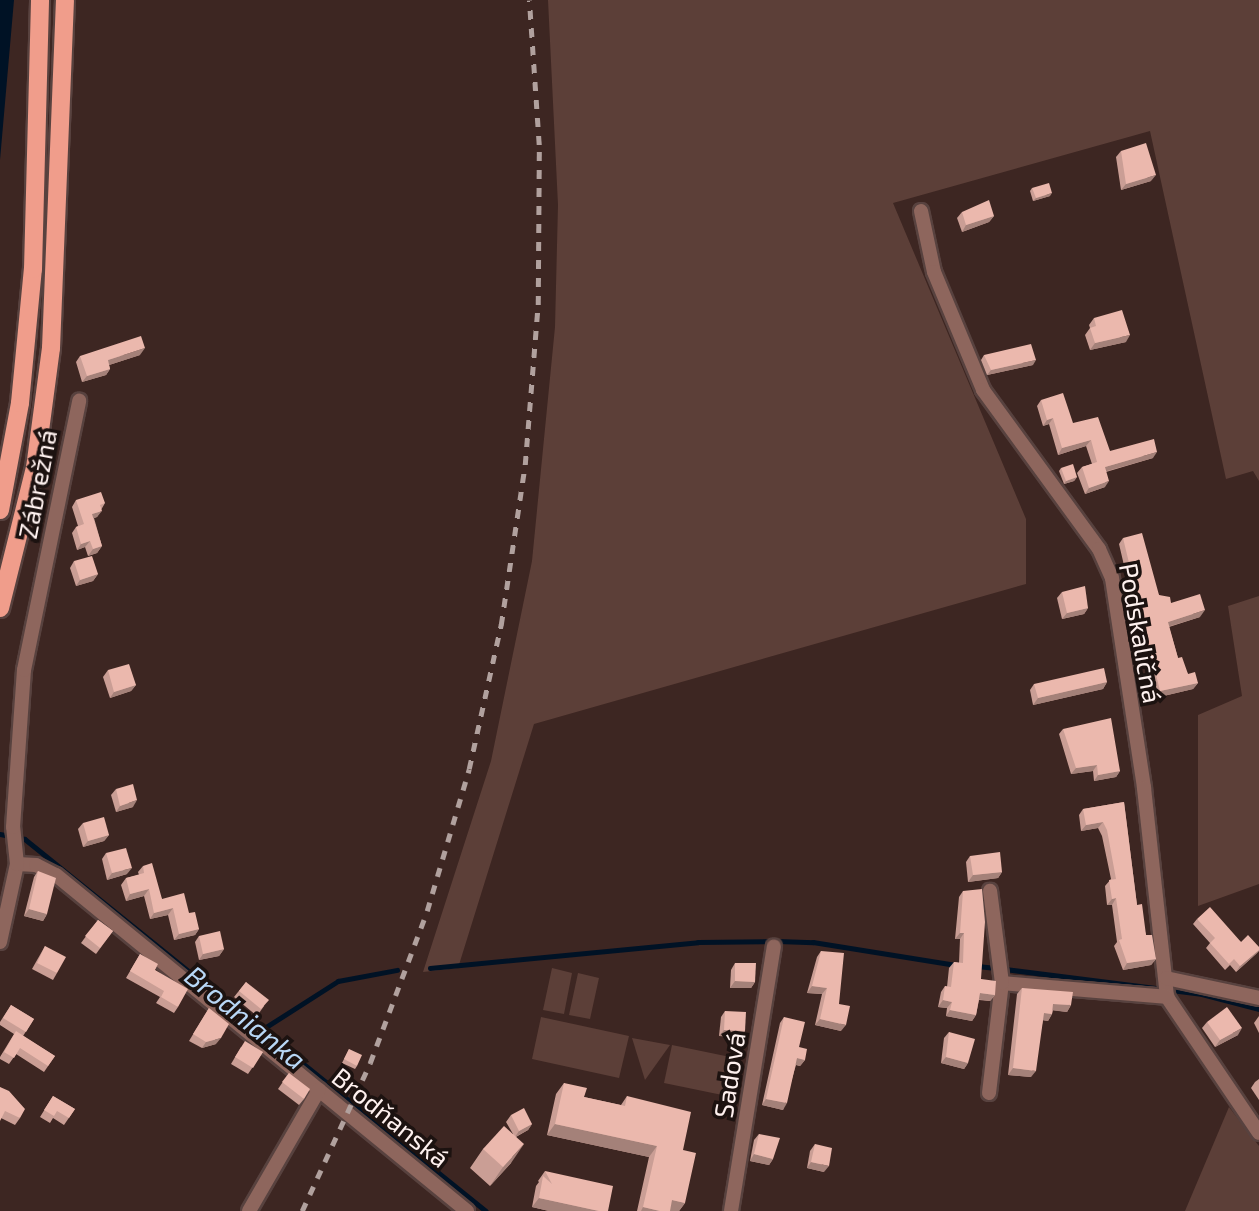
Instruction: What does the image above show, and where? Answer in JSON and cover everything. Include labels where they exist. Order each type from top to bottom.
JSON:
[{"type":"main road","points":[[0,510],[20,403],[30,307],[40,0]]},
{"type":"main road","points":[[0,608],[35,468],[50,362],[57,273],[65,0]]},
{"type":"street","name":"Podskaličná","points":[[921,211],[934,272],[983,390],[1099,549],[1112,578],[1144,788],[1166,988],[1259,1133]]},
{"type":"street","name":"Zábrežná","points":[[16,864],[13,827],[24,670],[79,401]]},
{"type":"street","points":[[0,942],[16,864]]},
{"type":"street","name":"Brodňanská","points":[[16,864],[36,865],[56,875],[467,1211]]},
{"type":"street","points":[[989,1093],[1000,973],[990,891]]},
{"type":"street","name":"Sadová","points":[[731,1211],[774,946]]},
{"type":"street","points":[[1000,973],[1259,998]]},
{"type":"street","points":[[249,1211],[319,1090]]},
{"type":"shaded area","points":[[548,0],[1259,0],[1259,481],[1253,471],[1226,479],[1150,131],[893,203],[1026,519],[1026,584],[534,724],[458,968],[423,972],[491,761],[532,561],[555,327],[558,205]]},
{"type":"shaded area","points":[[1259,596],[1259,884],[1198,906],[1198,715],[1242,696],[1228,606]]},
{"type":"shaded area","points":[[552,968],[572,973],[564,1014],[543,1010]]},
{"type":"shaded area","points":[[578,973],[599,978],[590,1019],[569,1015]]},
{"type":"shaded area","points":[[541,1017],[629,1036],[619,1078],[532,1059]]},
{"type":"shaded area","points":[[632,1038],[670,1045],[645,1080]]},
{"type":"shaded area","points":[[672,1045],[740,1059],[732,1097],[664,1083]]},
{"type":"shaded area","points":[[1229,1107],[1259,1146],[1259,1211],[1185,1211]]},
{"type":"water","points":[[0,0],[14,0],[0,160]]},
{"type":"building","points":[[1146,143],[1156,175],[1126,184],[1121,151]]},
{"type":"building","points":[[1049,183],[1052,193],[1036,198],[1032,188]]},
{"type":"building","points":[[989,200],[994,216],[966,225],[962,212]]},
{"type":"building","points":[[1122,310],[1130,335],[1095,343],[1090,328],[1096,326],[1094,318]]},
{"type":"building","points":[[141,336],[145,348],[108,360],[110,369],[87,376],[80,356]]},
{"type":"building","points":[[1031,344],[1036,360],[991,370],[984,355]]},
{"type":"building","points":[[1063,393],[1073,423],[1098,417],[1110,451],[1154,439],[1157,452],[1105,467],[1109,481],[1089,488],[1082,467],[1097,462],[1091,440],[1062,448],[1053,418],[1047,420],[1041,400]]},
{"type":"building","points":[[1073,464],[1077,477],[1066,481],[1061,468]]},
{"type":"building","points":[[101,492],[105,503],[100,505],[102,511],[92,514],[102,546],[93,549],[90,541],[81,544],[76,527],[84,524],[76,500]]},
{"type":"building","points":[[1142,533],[1159,595],[1170,597],[1171,603],[1200,594],[1205,610],[1168,622],[1178,658],[1182,657],[1188,674],[1195,672],[1198,683],[1160,691],[1123,538]]},
{"type":"building","points":[[92,556],[98,574],[80,580],[74,561]]},
{"type":"building","points":[[1085,586],[1088,608],[1067,613],[1062,592]]},
{"type":"building","points":[[129,664],[136,685],[114,692],[108,670]]},
{"type":"building","points":[[1104,668],[1107,682],[1038,698],[1034,684]]},
{"type":"building","points":[[1111,718],[1120,771],[1098,775],[1097,765],[1076,768],[1063,729]]},
{"type":"building","points":[[133,784],[137,800],[120,806],[116,789]]},
{"type":"building","points":[[1124,802],[1137,905],[1142,904],[1146,935],[1152,935],[1156,959],[1127,963],[1119,940],[1122,939],[1116,898],[1112,899],[1109,880],[1116,879],[1107,830],[1103,822],[1086,825],[1083,809]]},
{"type":"building","points":[[104,817],[109,835],[88,841],[83,823]]},
{"type":"building","points":[[126,848],[132,868],[112,873],[106,853]]},
{"type":"building","points":[[1000,852],[1002,872],[973,875],[970,856]]},
{"type":"building","points":[[152,863],[162,899],[184,893],[189,913],[195,912],[199,929],[179,934],[173,908],[154,913],[149,889],[130,894],[126,878],[144,873],[143,866]]},
{"type":"building","points":[[38,871],[56,878],[47,914],[29,909]]},
{"type":"building","points":[[982,889],[985,922],[981,979],[996,981],[995,995],[980,993],[976,1015],[950,1010],[952,1002],[943,1000],[945,986],[951,987],[954,962],[963,963],[964,933],[960,933],[963,891]]},
{"type":"building","points":[[1210,907],[1241,942],[1248,935],[1259,947],[1259,950],[1240,966],[1234,959],[1229,964],[1210,943],[1215,938],[1197,919]]},
{"type":"building","points":[[98,920],[113,931],[100,948],[85,936]]},
{"type":"building","points":[[220,931],[224,949],[203,954],[199,936]]},
{"type":"building","points":[[45,946],[66,957],[57,973],[37,963]]},
{"type":"building","points":[[821,951],[844,953],[839,1004],[850,1006],[846,1025],[820,1019],[827,988],[812,986]]},
{"type":"building","points":[[140,954],[158,964],[155,970],[188,989],[178,1007],[161,997],[164,991],[130,971]]},
{"type":"building","points":[[735,963],[756,963],[755,982],[735,981]]},
{"type":"building","points":[[246,982],[269,1000],[261,1009],[239,991]]},
{"type":"building","points":[[1022,988],[1073,992],[1071,1005],[1053,1004],[1052,1014],[1044,1013],[1036,1071],[1013,1068]]},
{"type":"building","points":[[11,1005],[34,1019],[26,1032],[3,1018]]},
{"type":"building","points":[[1227,1007],[1242,1028],[1220,1040],[1207,1022]]},
{"type":"building","points":[[209,1008],[229,1024],[221,1038],[206,1042],[193,1034]]},
{"type":"building","points":[[725,1011],[746,1012],[745,1031],[724,1030]]},
{"type":"building","points":[[784,1017],[805,1022],[799,1047],[807,1049],[805,1060],[797,1058],[787,1103],[766,1099]]},
{"type":"building","points":[[16,1031],[55,1056],[48,1066],[20,1048],[14,1058],[4,1052]]},
{"type":"building","points":[[949,1032],[975,1039],[968,1063],[946,1057]]},
{"type":"building","points":[[245,1041],[263,1052],[253,1068],[235,1057]]},
{"type":"building","points":[[349,1049],[362,1055],[357,1066],[344,1059]]},
{"type":"building","points":[[289,1073],[310,1089],[304,1099],[282,1082]]},
{"type":"building","points":[[564,1083],[587,1088],[584,1097],[625,1106],[627,1096],[691,1112],[683,1150],[696,1153],[685,1203],[672,1200],[670,1211],[643,1207],[657,1146],[555,1124]]},
{"type":"building","points":[[0,1087],[9,1091],[25,1109],[20,1118],[5,1111],[0,1121]]},
{"type":"building","points":[[53,1096],[75,1109],[69,1118],[57,1111],[54,1116],[44,1110]]},
{"type":"building","points":[[524,1108],[532,1124],[519,1131],[511,1115]]},
{"type":"building","points":[[504,1126],[524,1144],[503,1167],[483,1149]]},
{"type":"building","points":[[759,1134],[780,1138],[773,1159],[754,1154]]},
{"type":"building","points":[[815,1144],[832,1148],[829,1166],[811,1162]]},
{"type":"building","points":[[545,1171],[613,1186],[608,1211],[539,1198],[543,1176],[552,1184]]},
{"type":"waterway","name":"Brodnianka","points":[[0,834],[25,839],[486,1211]]},
{"type":"waterway","points":[[430,968],[698,942],[778,941],[813,942],[957,965]]},
{"type":"waterway","points":[[977,966],[996,968]]},
{"type":"waterway","points":[[1005,969],[1202,994],[1259,1009]]},
{"type":"waterway","points":[[263,1029],[338,981],[397,970]]},
{"type":"railway","points":[[302,1211],[370,1063],[427,911],[469,769],[501,625],[525,465],[538,305],[539,145],[529,0]]}]
